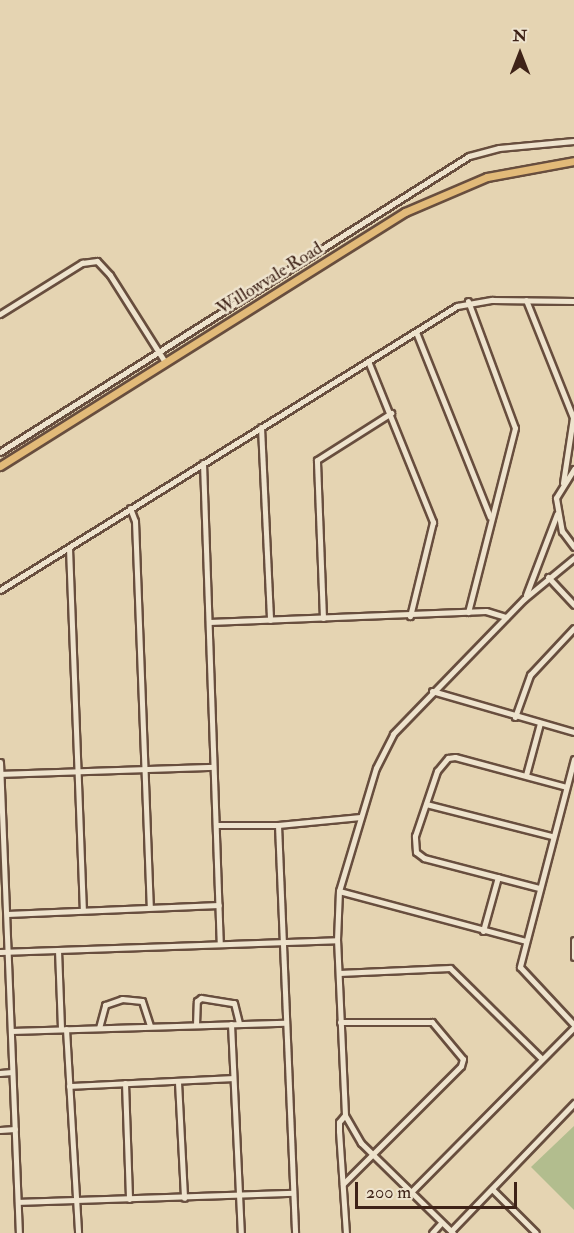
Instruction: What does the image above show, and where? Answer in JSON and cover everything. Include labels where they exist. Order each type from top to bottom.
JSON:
[{"type":"main road","name":"Willowvale Road","points":[[0,466],[429,200],[487,177],[574,161]]},
{"type":"street","points":[[0,453],[469,156],[499,148],[574,141]]},
{"type":"street","points":[[0,314],[91,260],[110,275],[165,362]]},
{"type":"street","points":[[526,300],[573,418],[562,485]]},
{"type":"street","points":[[0,590],[368,361],[468,302],[574,301]]},
{"type":"street","points":[[468,302],[514,421],[468,612]]},
{"type":"street","points":[[416,332],[490,517]]},
{"type":"street","points":[[368,361],[391,413],[433,522],[410,616]]},
{"type":"street","points":[[322,618],[317,460],[391,413]]},
{"type":"street","points":[[261,427],[270,620]]},
{"type":"street","points":[[203,464],[220,942]]},
{"type":"street","points":[[574,469],[556,498],[556,514],[562,531],[574,547]]},
{"type":"street","points":[[130,508],[135,521],[150,907]]},
{"type":"street","points":[[524,599],[556,514]]},
{"type":"street","points":[[69,548],[83,909]]},
{"type":"street","points":[[574,558],[524,599],[432,691],[387,743],[339,891],[337,939],[345,1115],[356,1136],[452,1232],[574,1103]]},
{"type":"street","points":[[548,577],[574,605]]},
{"type":"street","points":[[209,622],[468,612],[506,617]]},
{"type":"street","points":[[515,717],[531,675],[574,628]]},
{"type":"street","points":[[432,691],[515,717],[574,732]]},
{"type":"street","points":[[526,776],[540,723]]},
{"type":"street","points":[[539,888],[430,860],[416,852],[415,836],[437,771],[448,758],[566,787]]},
{"type":"street","points":[[411,1192],[574,1026],[520,970],[525,941],[574,759]]},
{"type":"street","points":[[0,762],[20,1233]]},
{"type":"street","points":[[0,774],[213,767]]},
{"type":"street","points":[[426,804],[552,836]]},
{"type":"street","points":[[217,825],[278,825],[361,818]]},
{"type":"street","points":[[278,825],[295,1233]]},
{"type":"street","points":[[483,931],[498,877]]},
{"type":"street","points":[[339,891],[525,941]]},
{"type":"street","points":[[7,914],[219,905]]},
{"type":"street","points":[[0,952],[337,939]]},
{"type":"street","points":[[574,940],[574,957]]},
{"type":"street","points":[[58,950],[78,1233]]},
{"type":"street","points":[[339,973],[450,968],[541,1058]]},
{"type":"street","points":[[196,1025],[197,1001],[201,998],[234,1003],[239,1023]]},
{"type":"street","points":[[99,1028],[105,1005],[122,999],[142,1002],[150,1026]]},
{"type":"street","points":[[340,1022],[432,1022],[462,1056],[461,1066],[343,1184]]},
{"type":"street","points":[[11,1031],[285,1023]]},
{"type":"street","points":[[231,1024],[232,1078],[241,1194],[241,1233]]},
{"type":"street","points":[[0,1073],[12,1072]]},
{"type":"street","points":[[69,1086],[232,1078]]},
{"type":"street","points":[[178,1082],[184,1198]]},
{"type":"street","points":[[125,1083],[129,1199]]},
{"type":"street","points":[[345,1115],[339,1122],[346,1233]]},
{"type":"street","points":[[0,1130],[15,1129]]},
{"type":"street","points":[[492,1189],[536,1233]]},
{"type":"street","points":[[18,1202],[292,1193]]},
{"type":"street","points":[[432,1233],[441,1223]]},
{"type":"green space","points":[[574,1126],[574,1210],[531,1167]]}]
